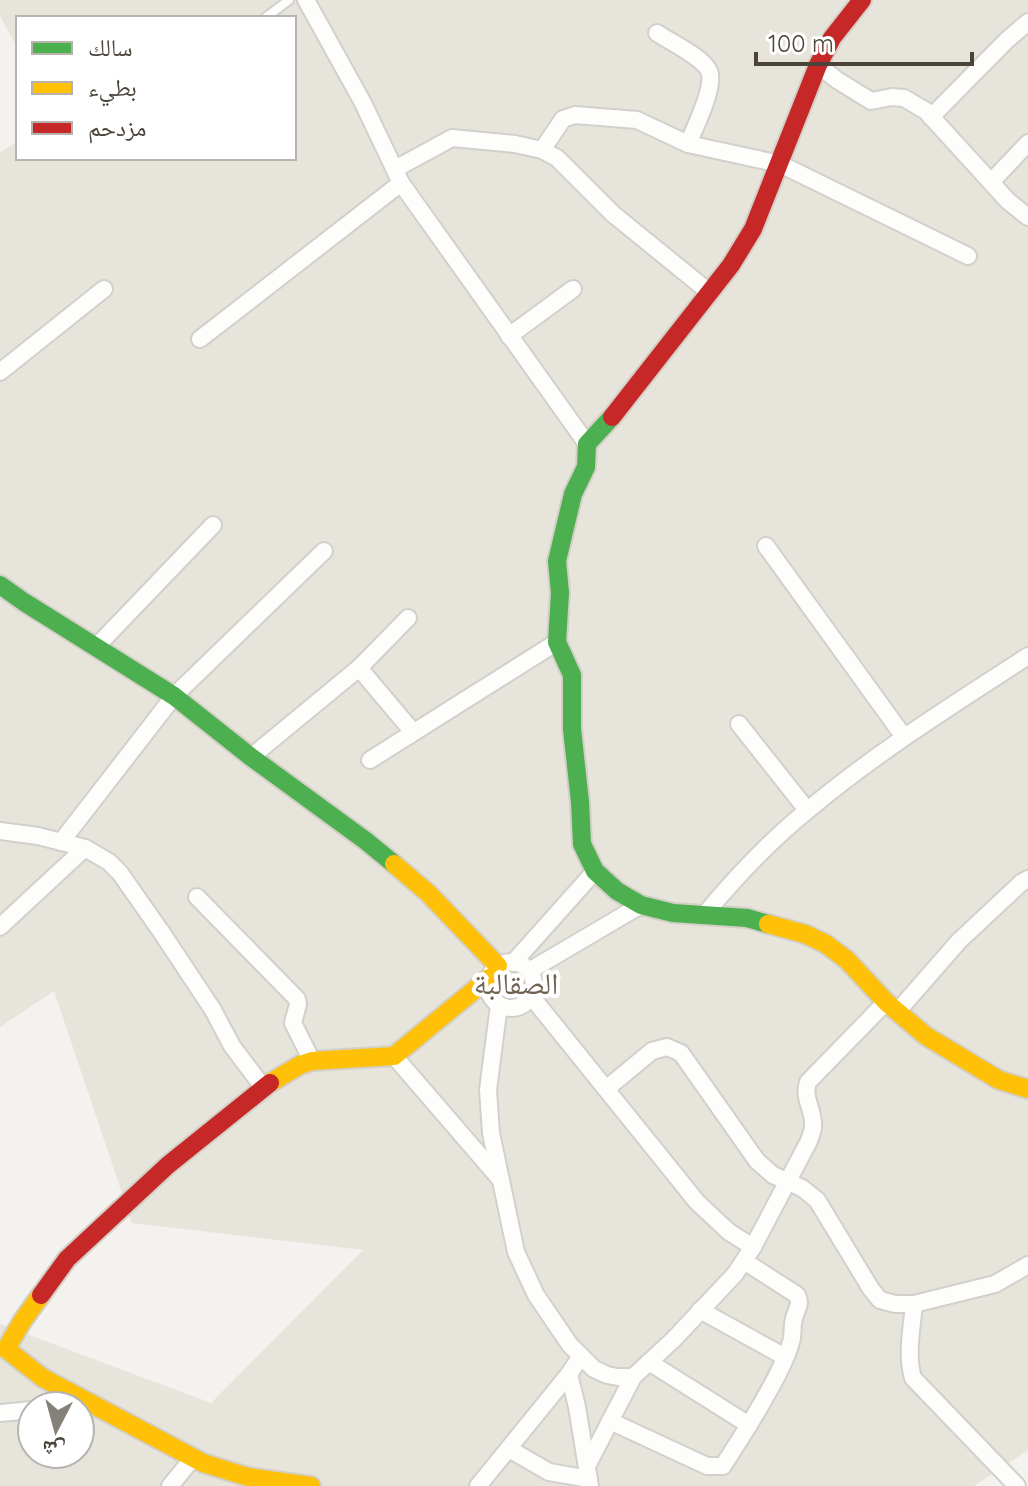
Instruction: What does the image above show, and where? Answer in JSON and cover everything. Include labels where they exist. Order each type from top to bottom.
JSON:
[{"type":"street","points":[[306,0],[363,103],[398,176],[587,444],[586,467],[573,494],[557,561],[560,593],[557,642],[572,675],[572,729],[582,844],[595,871],[617,891],[641,905],[673,913],[747,918],[805,934],[826,944],[847,960],[891,1007],[926,1036],[999,1080],[1028,1089]]},
{"type":"street","points":[[587,444],[618,410],[745,244],[818,65],[832,38],[862,0]]},
{"type":"street","points":[[931,117],[1028,22]]},
{"type":"street","points":[[657,33],[703,62],[710,72],[710,87],[688,144]]},
{"type":"street","points":[[818,65],[871,101],[904,98],[926,111],[1008,201],[1028,217]]},
{"type":"street","points":[[542,150],[563,119],[575,115],[637,120],[688,144],[780,164],[968,256]]},
{"type":"street","points":[[200,339],[398,176],[452,138],[515,144],[542,150],[557,158],[613,214],[709,292]]},
{"type":"street","points":[[991,182],[1028,143]]},
{"type":"street","points":[[0,372],[104,289]]},
{"type":"street","points":[[509,336],[573,289]]},
{"type":"street","points":[[96,647],[213,525]]},
{"type":"street","points":[[766,546],[904,737]]},
{"type":"street","points":[[61,842],[174,696],[324,551]]},
{"type":"street","points":[[0,585],[174,696],[366,841],[428,893],[500,969]]},
{"type":"street","points":[[251,757],[359,668],[408,618]]},
{"type":"street","points":[[370,760],[557,642]]},
{"type":"street","points":[[705,914],[807,810],[904,737],[1028,656]]},
{"type":"street","points":[[359,668],[413,732]]},
{"type":"street","points":[[739,724],[807,810]]},
{"type":"street","points":[[0,831],[38,836],[85,848],[109,862],[120,873],[213,1010],[232,1046],[263,1087]]},
{"type":"street","points":[[0,927],[85,848]]},
{"type":"street","points":[[61,1390],[3,1347],[67,1259],[168,1165],[263,1087],[312,1061],[394,1056],[500,969],[595,871]]},
{"type":"street","points":[[589,1477],[610,1421],[633,1377],[735,1274],[788,1182],[813,1129],[805,1091],[808,1082],[1028,879]]},
{"type":"street","points":[[197,897],[297,999],[293,1023],[312,1061]]},
{"type":"street","points":[[529,971],[641,905]]},
{"type":"street","points":[[524,967],[529,971],[534,983],[531,996],[520,1006],[506,1008],[493,1000],[489,993],[500,969],[524,967]]},
{"type":"street","points":[[531,996],[697,1202],[748,1254],[800,1300],[785,1357],[723,1466],[707,1466],[610,1421]]},
{"type":"street","points":[[499,1005],[488,1090],[491,1133],[516,1252],[525,1275],[570,1345],[594,1369],[607,1375],[633,1377]]},
{"type":"street","points":[[606,1089],[652,1051],[667,1047],[681,1053],[757,1161],[773,1175],[802,1188],[817,1200],[880,1300],[914,1304],[995,1284],[1028,1265]]},
{"type":"street","points":[[394,1056],[501,1179]]},
{"type":"street","points":[[914,1304],[910,1355],[913,1378],[1017,1486]]},
{"type":"street","points":[[700,1310],[785,1357]]},
{"type":"street","points":[[478,1486],[581,1356]]},
{"type":"street","points":[[649,1362],[749,1425]]},
{"type":"street","points":[[569,1374],[589,1477]]},
{"type":"street","points":[[96,1411],[203,1463],[248,1477],[311,1486]]},
{"type":"street","points":[[509,1449],[549,1472],[589,1477]]},
{"type":"street","points":[[170,1486],[193,1458]]},
{"type":"lane","points":[[268,16],[289,0]]},
{"type":"shaded area","points":[[0,0],[1028,0],[1028,1450],[974,1486],[0,1486],[0,1324],[211,1403],[363,1250],[132,1223],[54,991],[0,1027],[0,152],[16,143],[16,160],[296,160],[296,16],[16,16],[16,45],[0,16]]},
{"type":"traffic: fast","points":[[612,417],[587,444],[586,467],[573,494],[557,561],[560,593],[557,642],[572,675],[572,729],[582,844],[595,871],[617,891],[641,905],[673,913],[747,918],[768,924]]},
{"type":"traffic: fast","points":[[0,585],[174,696],[394,864]]},
{"type":"traffic: slow","points":[[394,864],[428,893],[498,966]]},
{"type":"traffic: slow","points":[[768,924],[805,934],[826,944],[847,960],[886,1002],[926,1036],[999,1080],[1028,1089]]},
{"type":"traffic: slow","points":[[270,1083],[312,1061],[394,1056],[489,978]]},
{"type":"traffic: slow","points":[[41,1295],[6,1349],[43,1378],[203,1463],[248,1477],[311,1486]]},
{"type":"traffic: jam","points":[[612,417],[731,265],[753,229],[818,65],[832,38],[862,0]]},
{"type":"traffic: jam","points":[[41,1295],[67,1259],[168,1165],[270,1083]]},
{"type":"district","name":"الصقالبة","points":[[516,984]]}]
